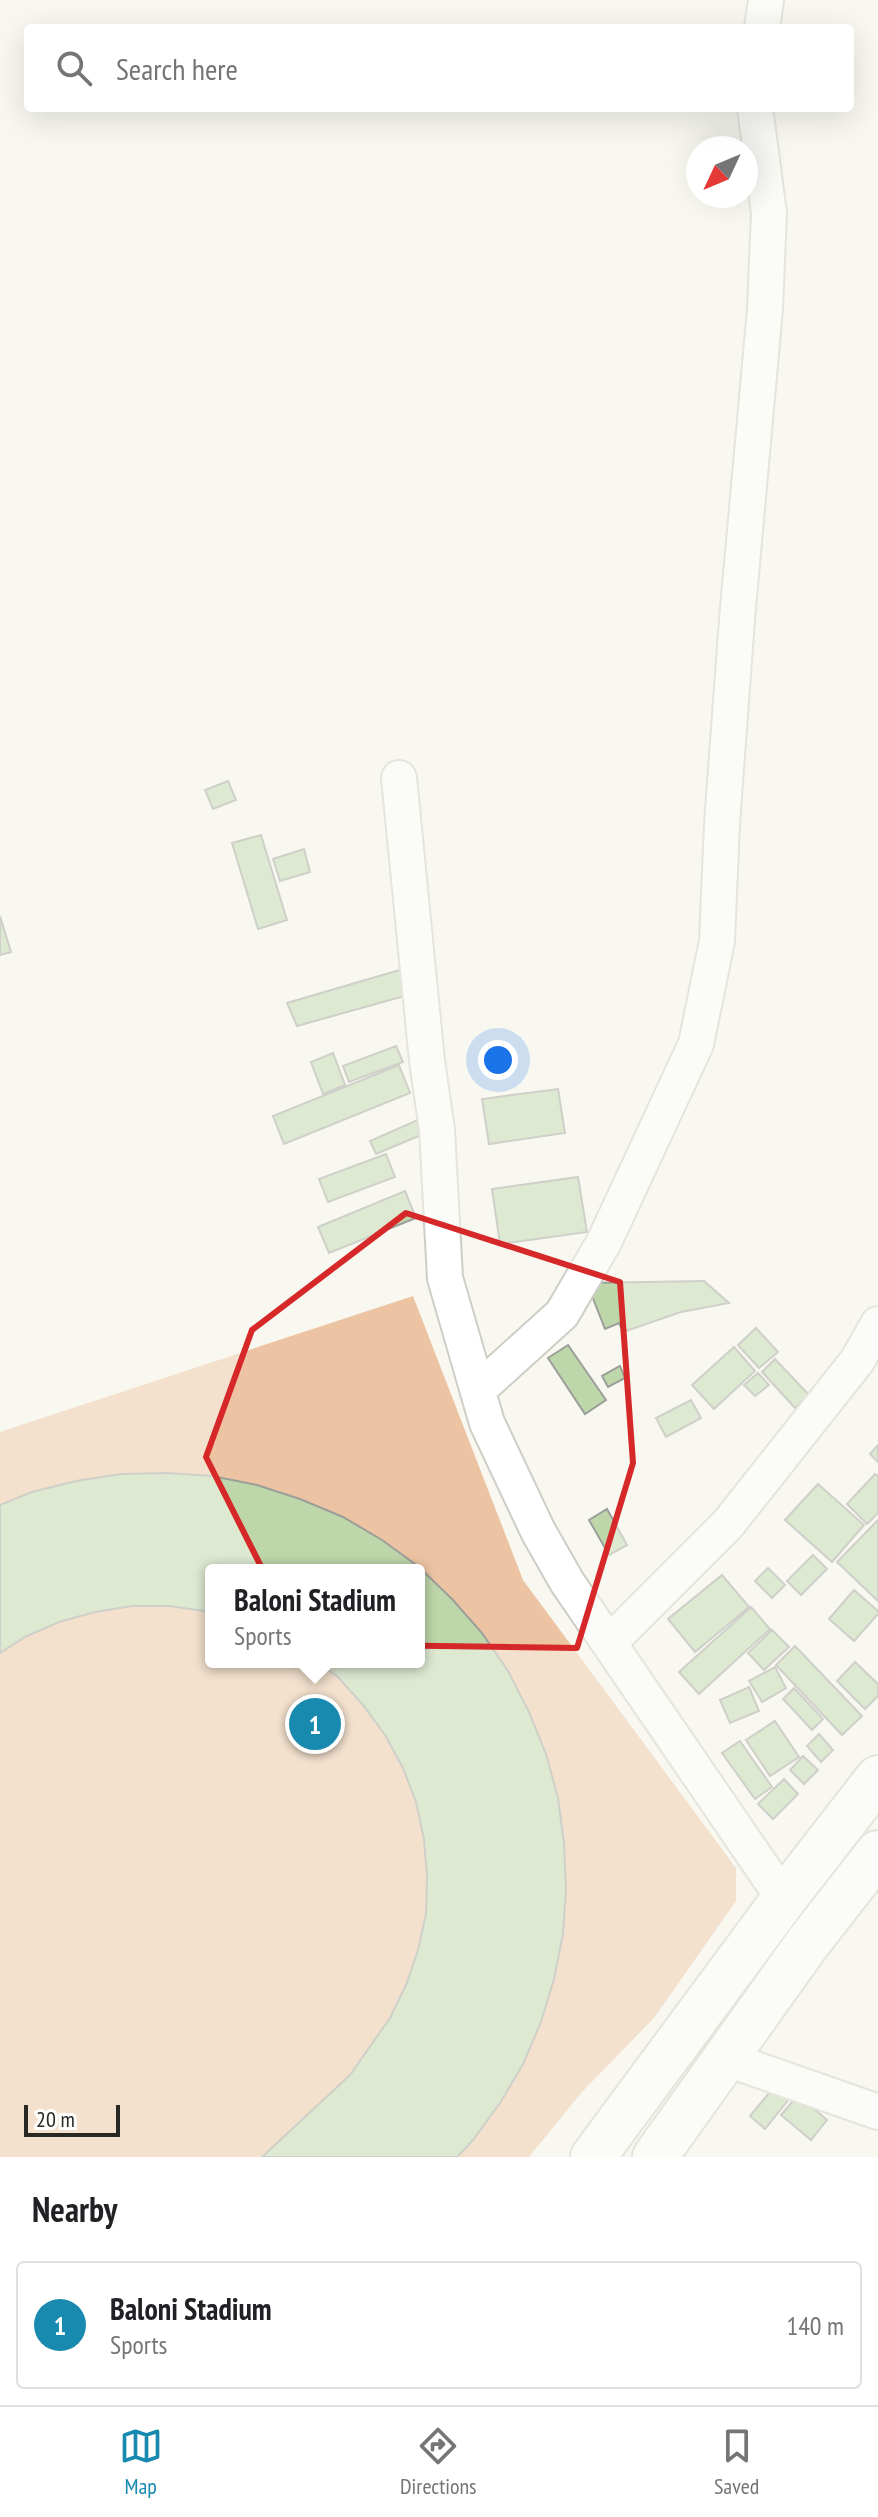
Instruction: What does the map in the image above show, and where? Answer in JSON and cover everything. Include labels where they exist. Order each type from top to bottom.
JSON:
[{"type":"main road","points":[[593,2157],[784,1899],[878,1778]]},
{"type":"main road","points":[[655,2157],[807,1944],[878,1853]]},
{"type":"street","points":[[763,24],[766,0]]},
{"type":"street","points":[[478,1390],[562,1314],[604,1242],[696,1044],[717,941],[731,698],[765,309],[769,213],[756,112]]},
{"type":"street","points":[[399,778],[427,1061],[437,1130],[445,1278],[487,1423],[538,1531],[567,1582],[784,1899]]},
{"type":"street","points":[[609,1643],[728,1524],[857,1361],[878,1324]]},
{"type":"street","points":[[727,2059],[878,2112]]},
{"type":"highlighted area","points":[[406,1213],[620,1282],[633,1463],[577,1648],[300,1644],[206,1457],[252,1330]]},
{"type":"shaded area","points":[[413,1296],[523,1580],[736,1868],[736,1901],[654,2018],[581,2093],[529,2157],[0,2157],[0,1432]]},
{"type":"building","points":[[228,781],[236,800],[213,809],[205,790]]},
{"type":"building","points":[[261,835],[287,920],[258,929],[232,843]]},
{"type":"building","points":[[304,849],[310,872],[280,881],[273,859]]},
{"type":"building","points":[[0,916],[11,952],[0,955]]},
{"type":"building","points":[[403,969],[408,995],[297,1026],[287,1003]]},
{"type":"building","points":[[396,1046],[403,1062],[349,1082],[343,1066]]},
{"type":"building","points":[[333,1053],[345,1085],[323,1094],[311,1062]]},
{"type":"building","points":[[399,1065],[410,1093],[284,1144],[273,1116]]},
{"type":"building","points":[[558,1089],[565,1133],[489,1144],[482,1099]]},
{"type":"building","points":[[420,1119],[426,1133],[376,1154],[370,1141]]},
{"type":"building","points":[[386,1154],[395,1177],[328,1202],[319,1179]]},
{"type":"building","points":[[578,1177],[587,1232],[500,1244],[492,1189]]},
{"type":"building","points":[[405,1191],[416,1218],[329,1253],[318,1227]]},
{"type":"building","points":[[704,1281],[729,1303],[681,1312],[623,1332],[619,1323],[605,1329],[587,1283]]},
{"type":"building","points":[[756,1328],[778,1352],[759,1368],[738,1345]]},
{"type":"building","points":[[568,1345],[606,1400],[585,1414],[548,1358]]},
{"type":"building","points":[[734,1347],[755,1371],[714,1409],[692,1385]]},
{"type":"building","points":[[775,1359],[809,1395],[795,1408],[762,1372]]},
{"type":"building","points":[[620,1366],[625,1378],[608,1387],[602,1376]]},
{"type":"building","points":[[758,1373],[769,1385],[755,1396],[744,1385]]},
{"type":"building","points":[[691,1400],[701,1418],[666,1437],[656,1418]]},
{"type":"building","points":[[878,1445],[878,1462],[870,1454]]},
{"type":"building","points":[[121,1474],[212,1476],[257,1485],[343,1517],[415,1564],[205,1564],[205,1611],[169,1606],[132,1606],[95,1612],[59,1622],[25,1637],[0,1653],[0,1505],[32,1492]]},
{"type":"building","points":[[875,1474],[878,1476],[878,1513],[867,1524],[847,1504]]},
{"type":"building","points":[[818,1484],[864,1525],[832,1562],[785,1520]]},
{"type":"building","points":[[607,1509],[627,1545],[609,1555],[589,1520]]},
{"type":"building","points":[[878,1520],[878,1601],[837,1562]]},
{"type":"building","points":[[813,1555],[827,1569],[801,1595],[787,1581]]},
{"type":"building","points":[[768,1568],[785,1585],[772,1598],[755,1581]]},
{"type":"building","points":[[425,1573],[482,1633],[508,1671],[546,1754],[558,1798],[566,1889],[563,1934],[554,1979],[541,2022],[523,2064],[500,2103],[457,2157],[262,2157],[350,2075],[390,2018],[406,1985],[426,1914],[424,1839],[416,1802],[403,1768],[385,1735],[338,1677],[326,1668],[425,1668]]},
{"type":"building","points":[[722,1575],[749,1607],[695,1652],[668,1619]]},
{"type":"building","points":[[854,1590],[878,1614],[854,1641],[829,1619]]},
{"type":"building","points":[[751,1607],[770,1629],[699,1694],[679,1672]]},
{"type":"building","points":[[772,1630],[789,1647],[764,1670],[748,1653]]},
{"type":"building","points":[[795,1646],[862,1716],[842,1735],[776,1665]]},
{"type":"building","points":[[855,1662],[878,1684],[878,1696],[865,1709],[837,1681]]},
{"type":"building","points":[[775,1667],[786,1688],[762,1702],[749,1681]]},
{"type":"building","points":[[749,1687],[759,1711],[730,1723],[720,1700]]},
{"type":"building","points":[[794,1688],[823,1719],[812,1730],[783,1699]]},
{"type":"building","points":[[775,1721],[799,1757],[770,1776],[746,1740]]},
{"type":"building","points":[[819,1734],[833,1750],[821,1762],[807,1746]]},
{"type":"building","points":[[740,1741],[772,1787],[755,1799],[722,1753]]},
{"type":"building","points":[[803,1756],[818,1770],[804,1784],[790,1770]]},
{"type":"building","points":[[784,1779],[798,1794],[773,1819],[758,1804]]},
{"type":"building","points":[[774,2087],[789,2099],[765,2129],[750,2116]]},
{"type":"building","points":[[798,2095],[827,2120],[811,2140],[781,2115]]},
{"type":"place","name":"Baloni Stadium","points":[[315,1724]]}]
